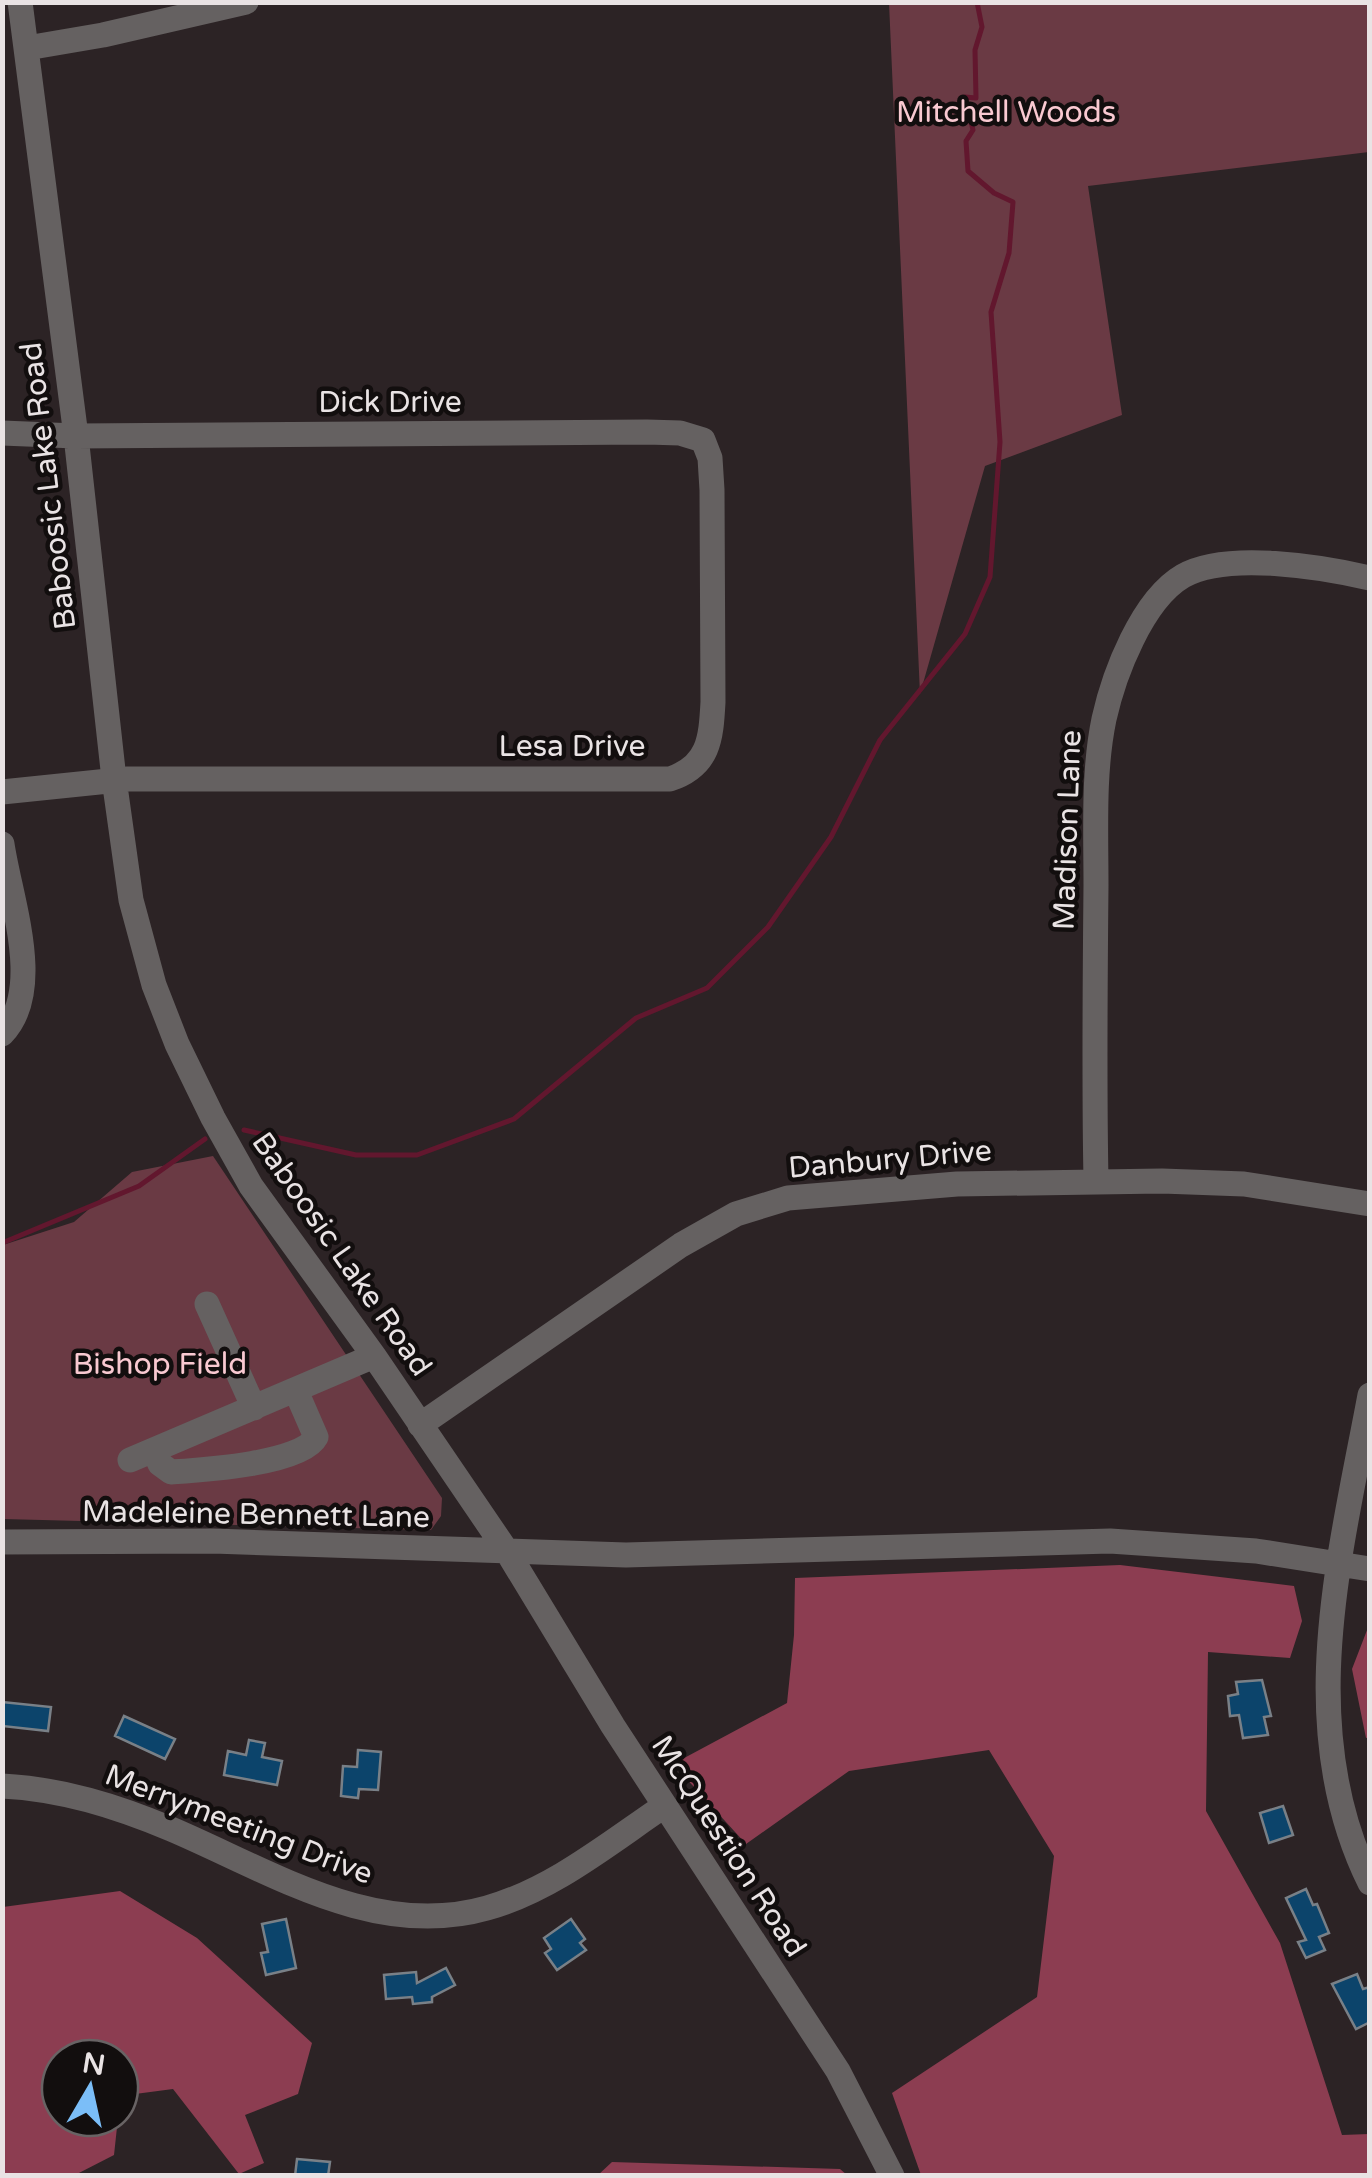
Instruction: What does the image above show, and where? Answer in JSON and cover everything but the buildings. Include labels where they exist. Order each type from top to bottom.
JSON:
[{"type":"street","name":"Baboosic Lake Road","points":[[20,2],[76,436],[114,780],[131,900],[154,985],[177,1044],[251,1186],[374,1356],[508,1553]]},
{"type":"street","points":[[28,48],[246,2]]},
{"type":"street","name":"Dick Drive","points":[[2,434],[647,432],[680,433],[702,440]]},
{"type":"street","name":"Lesa Drive","points":[[2,792],[114,780],[670,779],[685,774],[704,754],[712,722],[712,490],[710,458],[702,440]]},
{"type":"street","name":"Madison Lane","points":[[1096,1180],[1094,1032],[1099,751],[1112,689],[1139,624],[1168,587],[1185,575],[1206,568],[1277,563],[1370,578]]},
{"type":"street","points":[[2,844],[25,968],[20,1008],[2,1034]]},
{"type":"street","name":"Danbury Drive","points":[[420,1425],[681,1245],[736,1214],[788,1198],[863,1190],[1096,1180],[1244,1184],[1370,1204]]},
{"type":"street","points":[[207,1304],[254,1408]]},
{"type":"street","points":[[296,1391],[316,1437],[313,1444],[300,1452],[222,1468],[171,1472],[142,1455],[374,1356]]},
{"type":"street","points":[[1370,1395],[1338,1564],[1326,1684],[1341,1802],[1370,1883]]},
{"type":"street","points":[[508,1553],[696,1554],[1110,1541],[1239,1550],[1370,1569]]},
{"type":"street","name":"Madeleine Bennett Lane","points":[[2,1542],[214,1542],[508,1553]]},
{"type":"street","name":"McQuestion Road","points":[[508,1553],[664,1806],[838,2071],[892,2176]]},
{"type":"street","name":"Merrymeeting Drive","points":[[2,1786],[72,1795],[111,1806],[321,1895],[362,1909],[404,1917],[446,1916],[486,1908],[525,1894],[664,1806]]},
{"type":"green space","name":"Mitchell Woods","points":[[889,3],[1369,3],[1369,152],[1088,186],[1122,415],[985,466],[920,694]]},
{"type":"green space","name":"Bishop Field","points":[[213,1156],[442,1498],[441,1516],[431,1530],[3,1519],[3,1245],[74,1222],[132,1172]]},
{"type":"shaded area","points":[[1120,1565],[1294,1586],[1302,1621],[1290,1658],[1208,1652],[1206,1811],[1280,1943],[1342,2135],[1369,2134],[1369,2175],[921,2175],[892,2093],[1037,1997],[1054,1856],[989,1750],[849,1771],[746,1844],[673,1764],[787,1703],[795,1578]]},
{"type":"shaded area","points":[[1369,1625],[1370,1737],[1366,1738],[1352,1669]]},
{"type":"shaded area","points":[[120,1891],[197,1938],[312,2043],[298,2094],[245,2115],[264,2163],[239,2174],[173,2089],[140,2093],[140,2038],[40,2038],[40,2138],[116,2138],[114,2155],[75,2175],[3,2175],[3,1907]]},
{"type":"shaded area","points":[[612,2162],[840,2169],[847,2175],[598,2175]]},
{"type":"waterway","points":[[244,1130],[356,1155],[417,1155],[514,1119],[636,1018],[707,988],[768,927],[831,837],[880,740],[965,634],[990,577],[1000,442],[991,312],[1009,253],[1013,202],[994,193],[968,171],[966,141],[973,130],[965,97],[976,98],[975,50],[982,27],[977,2]]},
{"type":"waterway","points":[[2,1243],[139,1186],[205,1139]]}]
